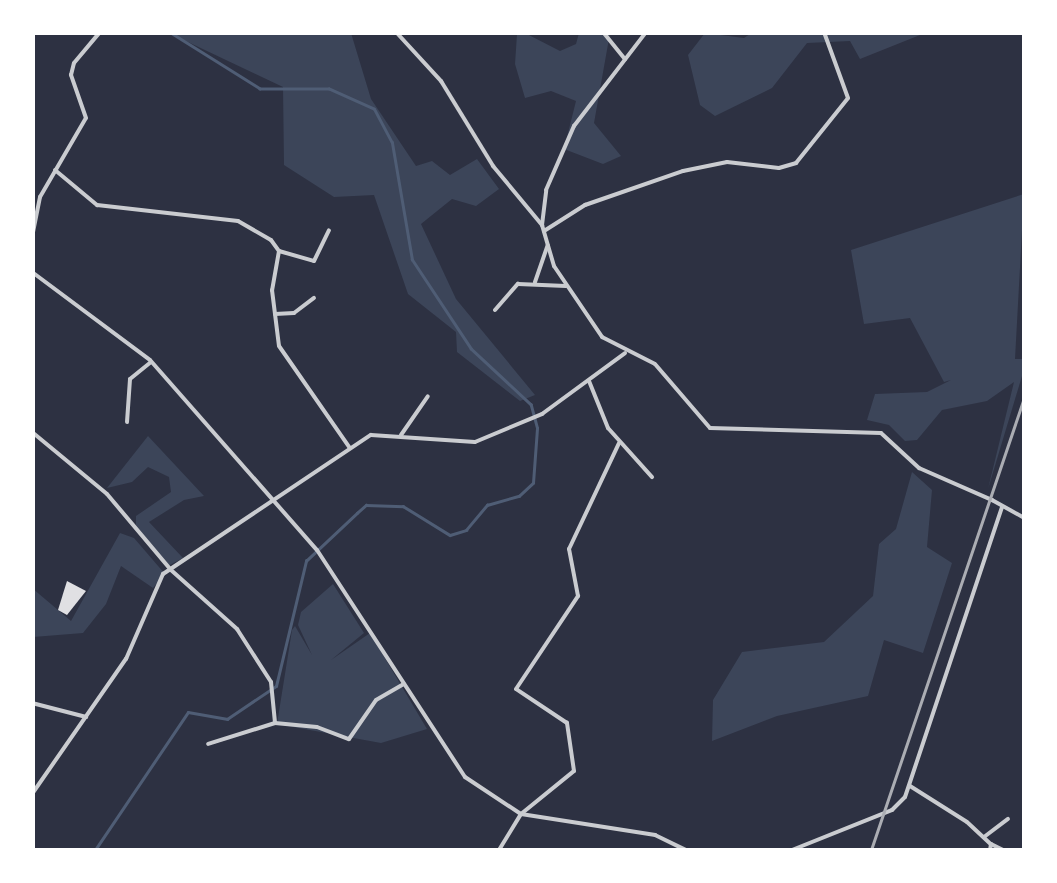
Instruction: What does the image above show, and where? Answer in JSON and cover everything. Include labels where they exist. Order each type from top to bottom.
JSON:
[{"type":"street","points":[[32,238],[40,197],[86,118],[71,75],[74,63],[100,32]]},
{"type":"street","points":[[396,32],[442,80],[481,148],[543,228]]},
{"type":"street","points":[[603,32],[626,60]]},
{"type":"street","points":[[646,32],[574,126],[546,190],[543,228],[548,246],[566,286],[609,346],[655,364],[710,428],[728,434],[881,433],[919,468],[1024,518]]},
{"type":"street","points":[[543,228],[585,205],[683,171],[727,162],[779,168],[796,162],[848,98],[824,32]]},
{"type":"street","points":[[54,170],[97,205],[238,221],[264,234],[279,250],[314,261],[330,230]]},
{"type":"street","points":[[32,193],[40,197]]},
{"type":"street","points":[[534,282],[548,246]]},
{"type":"street","points":[[279,250],[275,314],[286,360],[350,448]]},
{"type":"street","points":[[32,272],[152,362],[341,580],[464,777],[521,814],[655,835],[686,850]]},
{"type":"street","points":[[495,310],[518,284],[566,286]]},
{"type":"street","points":[[275,314],[294,313],[314,298]]},
{"type":"street","points":[[32,794],[126,659],[153,590],[171,570],[370,436],[475,442],[542,414],[624,352]]},
{"type":"street","points":[[127,422],[130,378],[152,362]]},
{"type":"street","points":[[589,381],[619,443],[652,476]]},
{"type":"street","points":[[401,436],[428,396]]},
{"type":"street","points":[[32,432],[106,494],[171,570],[237,630],[276,692],[275,724]]},
{"type":"street","points":[[499,850],[521,814],[574,770],[567,723],[516,688],[578,596],[569,549],[619,443]]},
{"type":"street","points":[[792,850],[892,810],[910,786],[1002,508]]},
{"type":"street","points":[[208,744],[275,724],[320,728],[349,739],[376,700],[404,684]]},
{"type":"street","points":[[32,704],[86,717]]},
{"type":"street","points":[[910,786],[984,837],[990,847],[1003,850]]},
{"type":"street","points":[[984,837],[1008,819]]},
{"type":"shaded area","points":[[753,32],[925,33],[860,59],[850,41],[807,43],[772,88],[715,116],[700,105],[688,55],[705,33],[744,38]]},
{"type":"shaded area","points":[[169,33],[351,33],[371,99],[416,166],[432,161],[450,175],[477,159],[499,189],[476,206],[452,199],[421,224],[456,299],[535,395],[520,401],[457,352],[456,332],[408,294],[374,195],[334,197],[284,165],[283,87]]},
{"type":"shaded area","points":[[525,33],[560,51],[576,44],[579,33],[610,33],[594,123],[621,156],[603,164],[564,149],[576,101],[551,91],[525,98],[515,64],[517,34]]},
{"type":"shaded area","points":[[1024,194],[1015,359],[1024,359],[1022,376],[988,489],[1014,382],[987,401],[942,410],[917,440],[905,441],[889,425],[867,420],[875,394],[927,392],[951,380],[944,382],[910,318],[864,324],[851,250]]},
{"type":"shaded area","points":[[148,436],[204,496],[184,500],[149,522],[183,558],[168,566],[136,525],[136,516],[171,492],[169,477],[148,467],[132,482],[107,488]]},
{"type":"shaded area","points":[[912,472],[932,490],[927,547],[952,563],[923,653],[884,640],[868,696],[777,716],[712,741],[713,700],[742,652],[824,642],[873,596],[879,544],[896,529]]},
{"type":"shaded area","points":[[120,533],[134,538],[165,574],[153,588],[121,566],[106,604],[83,633],[33,637],[32,588],[71,621]]},
{"type":"shaded area","points":[[333,584],[364,633],[331,660],[370,633],[427,729],[381,743],[277,724],[292,630],[295,626],[312,655],[298,625],[301,612]]},
{"type":"building","points":[[67,581],[86,591],[67,615],[58,610]]},
{"type":"waterway","points":[[95,850],[188,712],[227,719],[276,686],[306,561],[366,505],[403,506],[450,535],[466,530],[487,505],[519,496],[533,483],[537,428],[531,405],[471,349],[412,260],[392,143],[374,109],[329,89],[260,89],[169,32]]},
{"type":"railway","points":[[871,850],[1024,397]]}]
